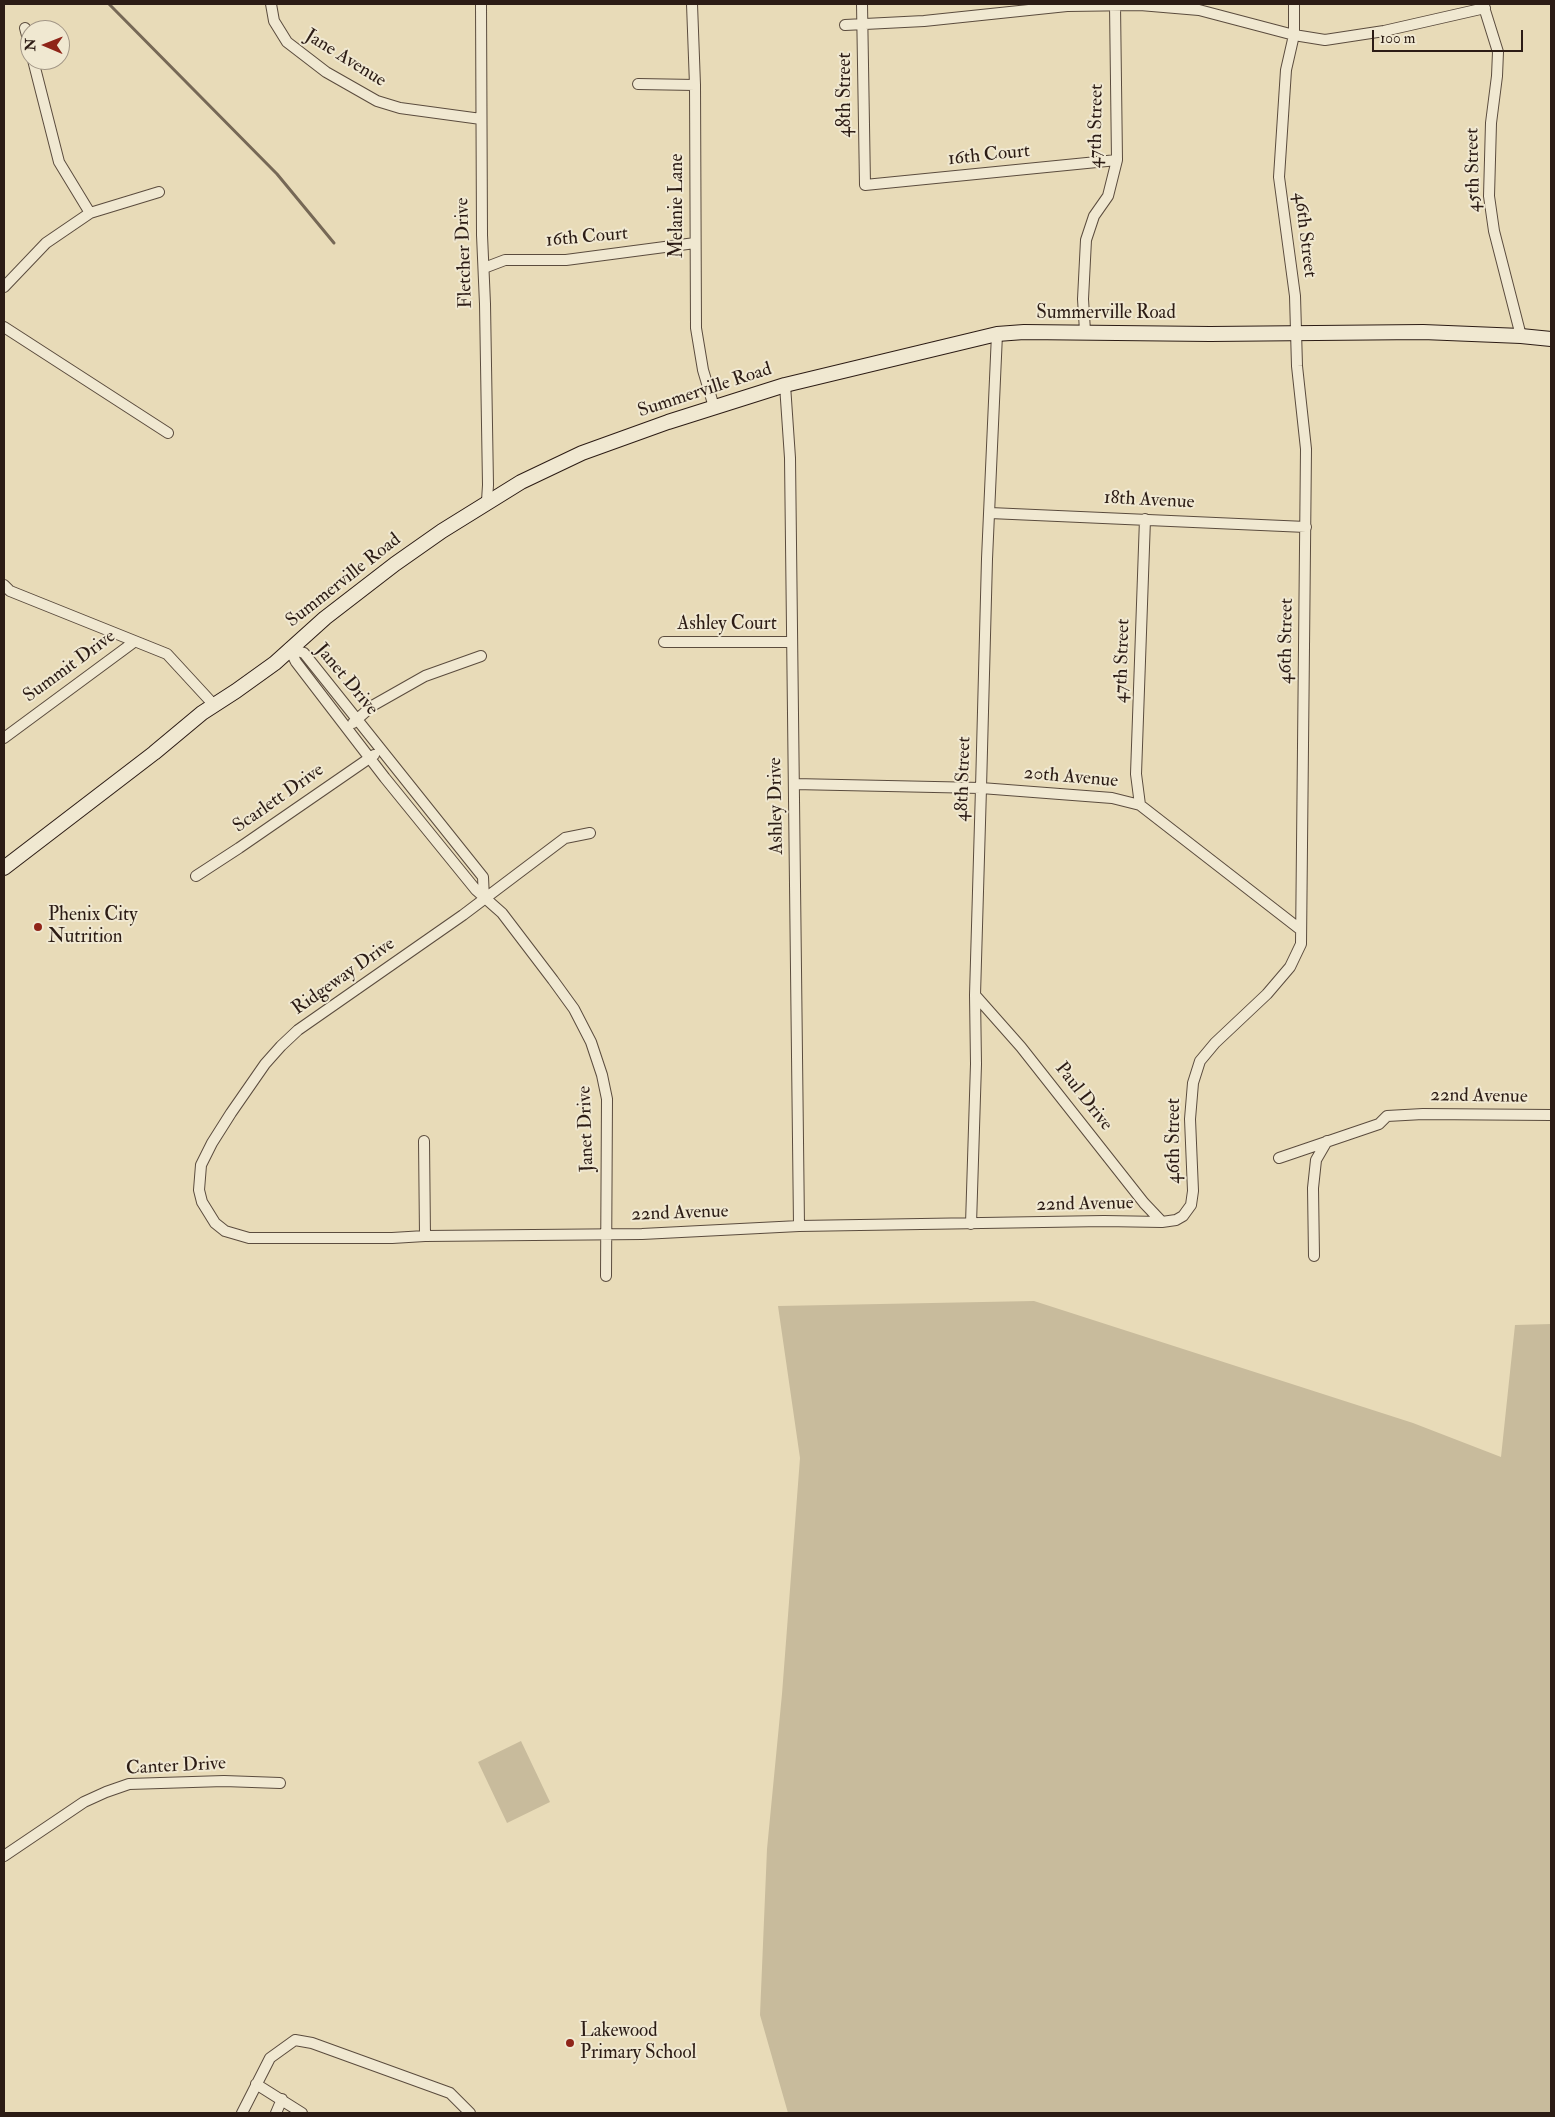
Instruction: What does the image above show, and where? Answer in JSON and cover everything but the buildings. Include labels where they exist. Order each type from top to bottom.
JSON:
[{"type":"main road","name":"Summerville Road","points":[[4,868],[214,705],[274,663],[325,618],[395,564],[487,502],[521,482],[582,452],[785,385],[997,334],[1085,331],[1210,334],[1423,332],[1551,339]]},
{"type":"street","name":"Jane Avenue","points":[[272,4],[274,22],[286,42],[326,72],[377,101],[400,108],[481,120]]},
{"type":"street","name":"Fletcher Drive","points":[[481,4],[482,235],[487,502]]},
{"type":"street","name":"Melanie Lane","points":[[692,4],[695,85],[696,328],[703,370],[714,407]]},
{"type":"street","name":"48th Street","points":[[862,4],[865,185]]},
{"type":"street","name":"46th Street","points":[[1162,1222],[1183,1216],[1191,1205],[1193,1185],[1190,1119],[1193,1083],[1200,1061],[1214,1043],[1267,994],[1290,967],[1300,944],[1306,449],[1295,332],[1295,296],[1279,177],[1286,70],[1294,35],[1294,4]]},
{"type":"street","name":"47th Street","points":[[1085,331],[1083,299],[1086,240],[1094,216],[1108,196],[1117,160],[1115,5]]},
{"type":"street","points":[[845,25],[924,21],[1067,6],[1163,6],[1199,10],[1294,35],[1325,40],[1349,37],[1484,6]]},
{"type":"street","name":"45th Street","points":[[1484,6],[1498,52],[1491,123],[1488,196],[1494,231],[1521,336]]},
{"type":"street","points":[[36,70],[59,162],[90,213]]},
{"type":"street","points":[[638,84],[695,85]]},
{"type":"street","name":"16th Court","points":[[865,185],[1117,160]]},
{"type":"street","points":[[4,287],[46,243],[90,213],[159,192]]},
{"type":"street","name":"16th Court","points":[[484,268],[505,260],[566,260],[695,243]]},
{"type":"street","points":[[4,326],[168,433]]},
{"type":"street","name":"48th Street","points":[[971,1224],[981,788],[997,334]]},
{"type":"street","name":"Ashley Drive","points":[[785,385],[790,458],[799,1226]]},
{"type":"street","name":"18th Avenue","points":[[990,512],[1306,527]]},
{"type":"street","name":"47th Street","points":[[1140,805],[1136,774],[1145,518]]},
{"type":"street","points":[[4,585],[10,591],[167,654],[214,705]]},
{"type":"street","name":"Summit Drive","points":[[4,738],[134,642]]},
{"type":"street","name":"Ashley Court","points":[[664,642],[791,642]]},
{"type":"street","name":"Janet Drive","points":[[289,648],[304,653],[483,877],[484,899]]},
{"type":"street","name":"Janet Drive","points":[[289,648],[296,662],[370,758],[484,899],[502,913],[574,1009],[591,1042],[602,1075],[607,1099],[606,1276]]},
{"type":"street","points":[[346,728],[372,706],[425,676],[480,656]]},
{"type":"street","name":"Scarlett Drive","points":[[196,876],[381,750]]},
{"type":"street","name":"20th Avenue","points":[[794,784],[981,788],[1112,798],[1140,805],[1301,930]]},
{"type":"street","name":"Ridgeway Drive","points":[[208,1213],[199,1190],[201,1166],[212,1143],[231,1113],[265,1064],[281,1046],[298,1030],[484,899],[565,838],[590,833]]},
{"type":"street","name":"Paul Drive","points":[[975,995],[1021,1047],[1144,1203],[1162,1222]]},
{"type":"street","name":"22nd Avenue","points":[[1279,1158],[1379,1124],[1387,1116],[1399,1114],[1551,1115]]},
{"type":"street","points":[[424,1141],[424,1236]]},
{"type":"street","points":[[1314,1256],[1313,1188],[1316,1160],[1327,1141]]},
{"type":"street","name":"22nd Avenue","points":[[208,1213],[225,1231],[249,1238],[392,1238],[606,1234],[799,1226],[1162,1222]]},
{"type":"street","name":"Canter Drive","points":[[4,1856],[84,1802],[129,1784],[224,1781],[280,1783]]},
{"type":"street","points":[[242,2113],[270,2058],[295,2040],[312,2043],[450,2093],[470,2113]]},
{"type":"street","points":[[256,2084],[302,2113]]},
{"type":"street","points":[[276,2113],[282,2099]]},
{"type":"shaded area","points":[[1034,1301],[1413,1423],[1501,1457],[1515,1325],[1551,1324],[1551,2113],[788,2113],[760,2015],[767,1849],[782,1694],[800,1458],[778,1306]]},
{"type":"shaded area","points":[[521,1741],[550,1802],[507,1823],[478,1762]]},
{"type":"waterway","points":[[109,4],[277,174],[334,243]]},
{"type":"place","name":"Phenix City Nutrition","points":[[38,927]]},
{"type":"place","name":"Lakewood Primary School","points":[[570,2043]]}]
